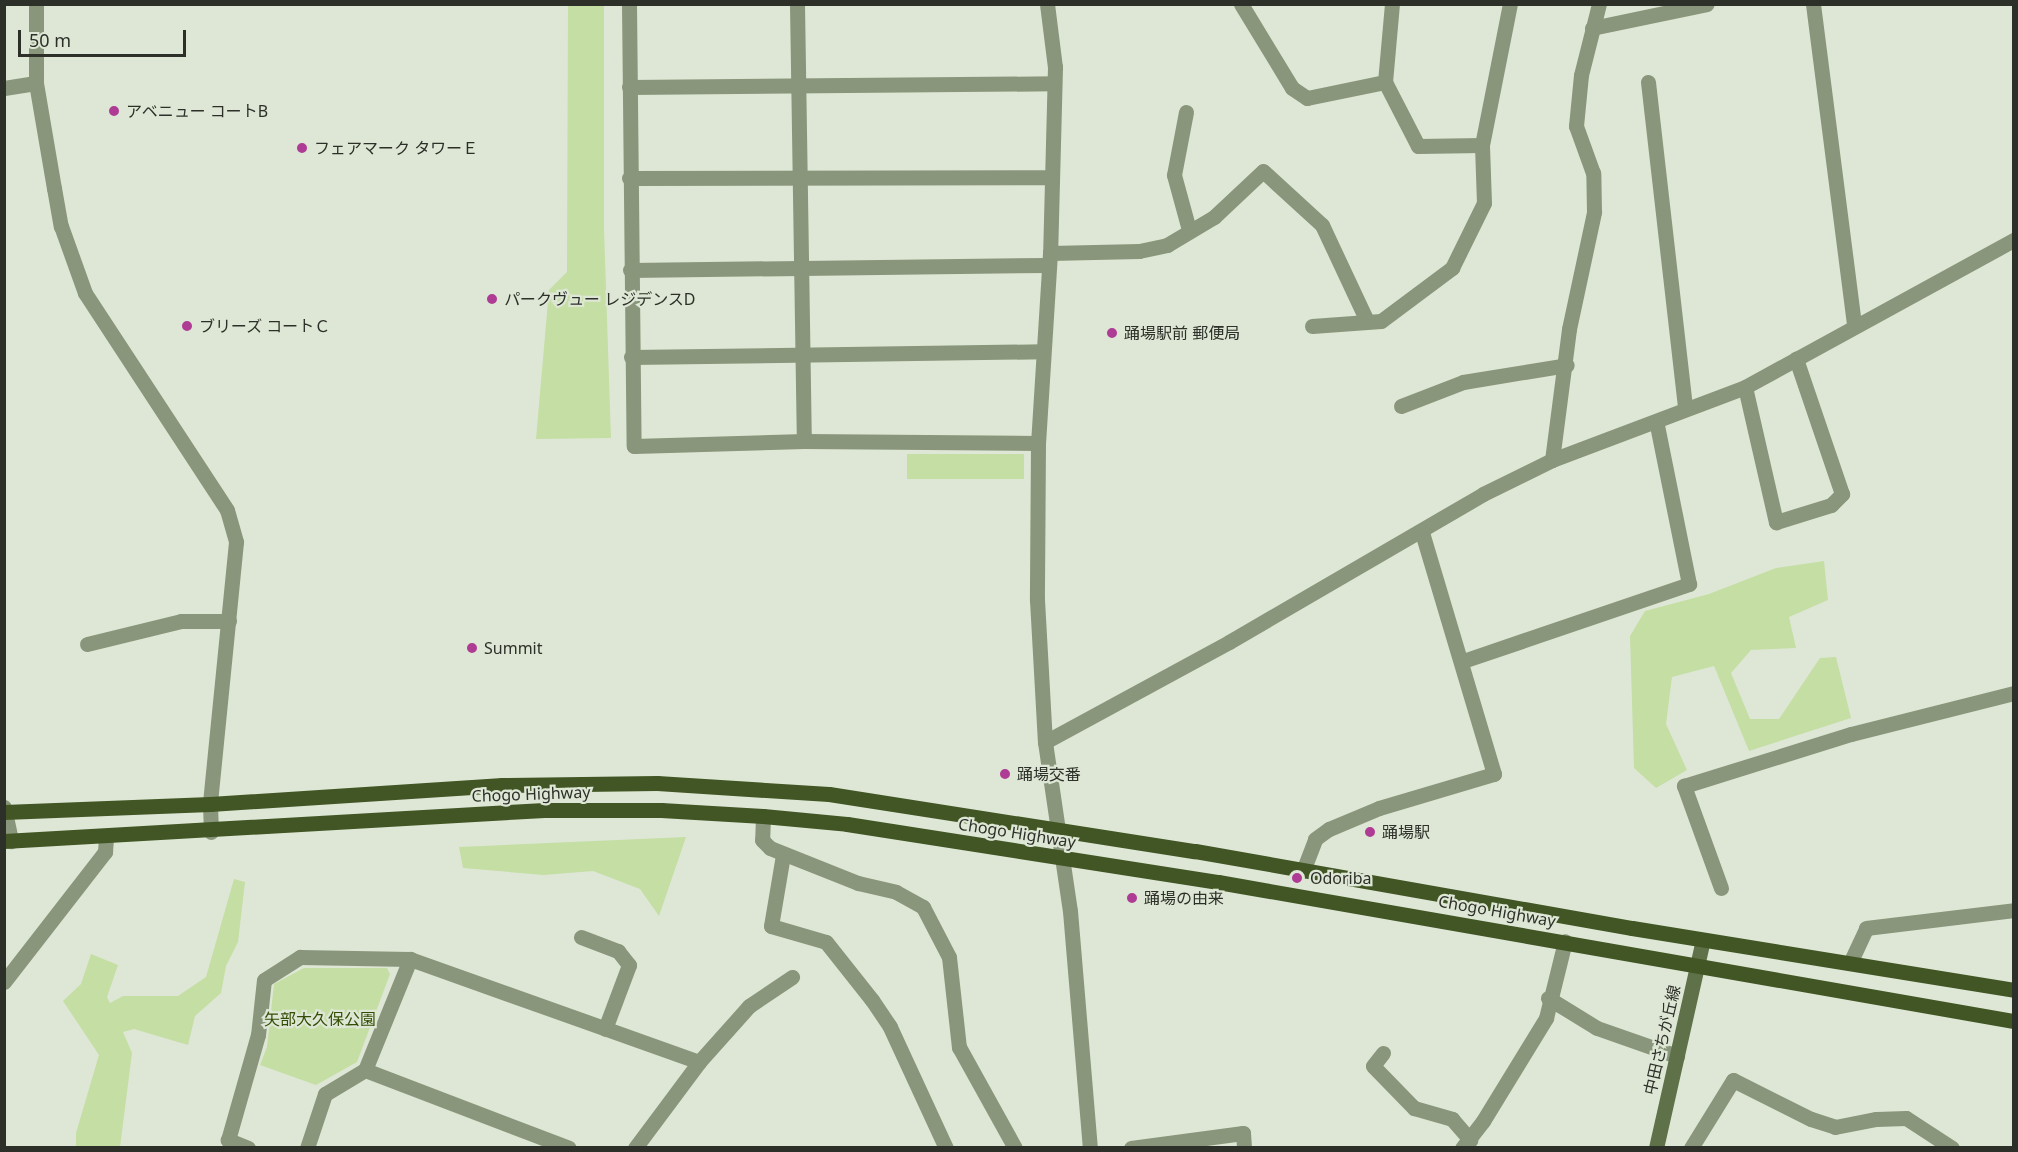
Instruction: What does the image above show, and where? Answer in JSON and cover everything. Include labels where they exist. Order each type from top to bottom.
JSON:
[{"type":"main road","name":"Chogo Highway","points":[[5,810],[210,804],[502,785],[657,783],[829,794],[1060,829],[1703,940],[2013,990]]},
{"type":"main road","name":"Chogo Highway","points":[[8,841],[211,832],[544,810],[661,810],[763,816],[847,824],[1565,940],[2013,1021]]},
{"type":"street","points":[[36,4],[36,83],[61,226],[84,293],[227,510],[236,542],[210,804],[211,832]]},
{"type":"street","points":[[629,4],[630,270],[634,446],[804,441],[1038,443]]},
{"type":"street","points":[[797,4],[804,441]]},
{"type":"street","points":[[1047,4],[1054,83],[1049,259],[1038,443],[1037,600],[1045,742],[1064,859],[1090,1148]]},
{"type":"street","points":[[1241,4],[1292,88],[1307,98],[1385,82]]},
{"type":"street","points":[[1392,4],[1385,82],[1418,146],[1482,145]]},
{"type":"street","points":[[1312,326],[1381,321],[1452,268],[1484,203],[1482,145],[1510,4]]},
{"type":"street","points":[[1552,460],[1567,366],[1569,329],[1594,212],[1593,173],[1576,126],[1592,28],[1599,4]]},
{"type":"street","points":[[1592,28],[1707,4]]},
{"type":"street","points":[[1813,4],[1854,326]]},
{"type":"street","points":[[1648,82],[1685,410]]},
{"type":"street","points":[[4,88],[36,83]]},
{"type":"street","points":[[629,87],[798,88],[1054,83]]},
{"type":"street","points":[[1186,112],[1174,175],[1189,230]]},
{"type":"street","points":[[630,270],[801,268],[1049,259],[1139,251],[1167,244],[1214,217],[1263,171],[1322,225],[1366,321]]},
{"type":"street","points":[[629,178],[1050,177]]},
{"type":"street","points":[[1045,742],[1422,532],[1483,494],[1552,460],[1745,387],[2013,240]]},
{"type":"street","points":[[632,357],[1042,351]]},
{"type":"street","points":[[1745,387],[1776,522],[1831,505],[1842,494],[1796,360]]},
{"type":"street","points":[[1401,406],[1463,382],[1567,366]]},
{"type":"street","points":[[1462,661],[1689,584],[1656,421]]},
{"type":"street","points":[[1303,871],[1315,838],[1329,829],[1379,808],[1494,774],[1422,532]]},
{"type":"street","points":[[87,644],[181,621],[229,621]]},
{"type":"street","points":[[1721,888],[1684,786],[1851,734],[2013,693]]},
{"type":"street","points":[[5,810],[8,841]]},
{"type":"street","points":[[763,816],[762,840],[783,855],[858,883],[896,892],[923,907],[950,957],[959,1047],[1015,1148]]},
{"type":"street","points":[[4,982],[105,852],[106,836]]},
{"type":"street","points":[[783,855],[771,926],[826,942],[872,1000],[890,1027],[946,1148]]},
{"type":"street","points":[[1850,963],[1866,927],[2013,910]]},
{"type":"street","points":[[581,937],[618,951],[629,965],[605,1029]]},
{"type":"street","points":[[1383,1053],[1373,1066],[1414,1108],[1452,1119],[1466,1144],[1546,1018],[1548,998],[1565,940]]},
{"type":"street","name":"中田さちが丘線","points":[[1656,1148],[1703,940]]},
{"type":"street","points":[[248,1148],[228,1140],[258,1035],[264,980],[300,957],[410,959],[699,1062]]},
{"type":"street","points":[[307,1148],[325,1094],[365,1070],[410,959]]},
{"type":"street","points":[[635,1148],[699,1062],[749,1006],[792,977]]},
{"type":"street","points":[[1548,998],[1597,1029],[1677,1056]]},
{"type":"street","points":[[365,1070],[569,1148]]},
{"type":"street","points":[[1691,1148],[1733,1080],[1811,1119],[1835,1127],[1876,1119],[1906,1118],[1952,1148]]},
{"type":"street","points":[[1131,1148],[1243,1132],[1244,1148]]},
{"type":"green space","points":[[568,5],[604,5],[604,229],[611,438],[536,439],[549,290],[567,272]]},
{"type":"green space","points":[[907,454],[1024,454],[1024,479],[907,479]]},
{"type":"green space","points":[[1824,561],[1828,600],[1789,617],[1796,648],[1751,650],[1731,673],[1750,719],[1779,719],[1820,658],[1836,657],[1851,718],[1749,751],[1714,666],[1672,677],[1666,724],[1687,770],[1656,788],[1634,768],[1630,636],[1645,611],[1709,594],[1776,568]]},
{"type":"green space","points":[[686,837],[659,916],[640,889],[593,871],[543,875],[463,868],[459,847]]},
{"type":"green space","points":[[234,879],[245,882],[238,942],[226,966],[221,993],[195,1016],[188,1045],[134,1029],[123,1032],[132,1053],[120,1147],[76,1147],[76,1133],[99,1055],[63,1001],[81,984],[91,954],[118,965],[107,997],[110,1003],[123,996],[178,996],[206,977]]},
{"type":"green space","name":"矢部大久保公園","points":[[304,968],[387,968],[390,974],[357,1062],[316,1085],[260,1065],[267,1047],[274,984]]},
{"type":"place","name":"アベニュー コートB","points":[[114,111]]},
{"type":"place","name":"フェアマーク タワーＥ","points":[[302,148]]},
{"type":"place","name":"パークヴュー レジデンスD","points":[[492,299]]},
{"type":"place","name":"ブリーズ コートＣ","points":[[187,326]]},
{"type":"place","name":"踊場駅前 郵便局","points":[[1112,333]]},
{"type":"place","name":"Summit","points":[[472,648]]},
{"type":"place","name":"踊場交番","points":[[1005,774]]},
{"type":"place","name":"踊場駅","points":[[1370,832]]},
{"type":"place","name":"Odoriba","points":[[1297,878]]},
{"type":"place","name":"踊場の由来","points":[[1132,898]]}]
